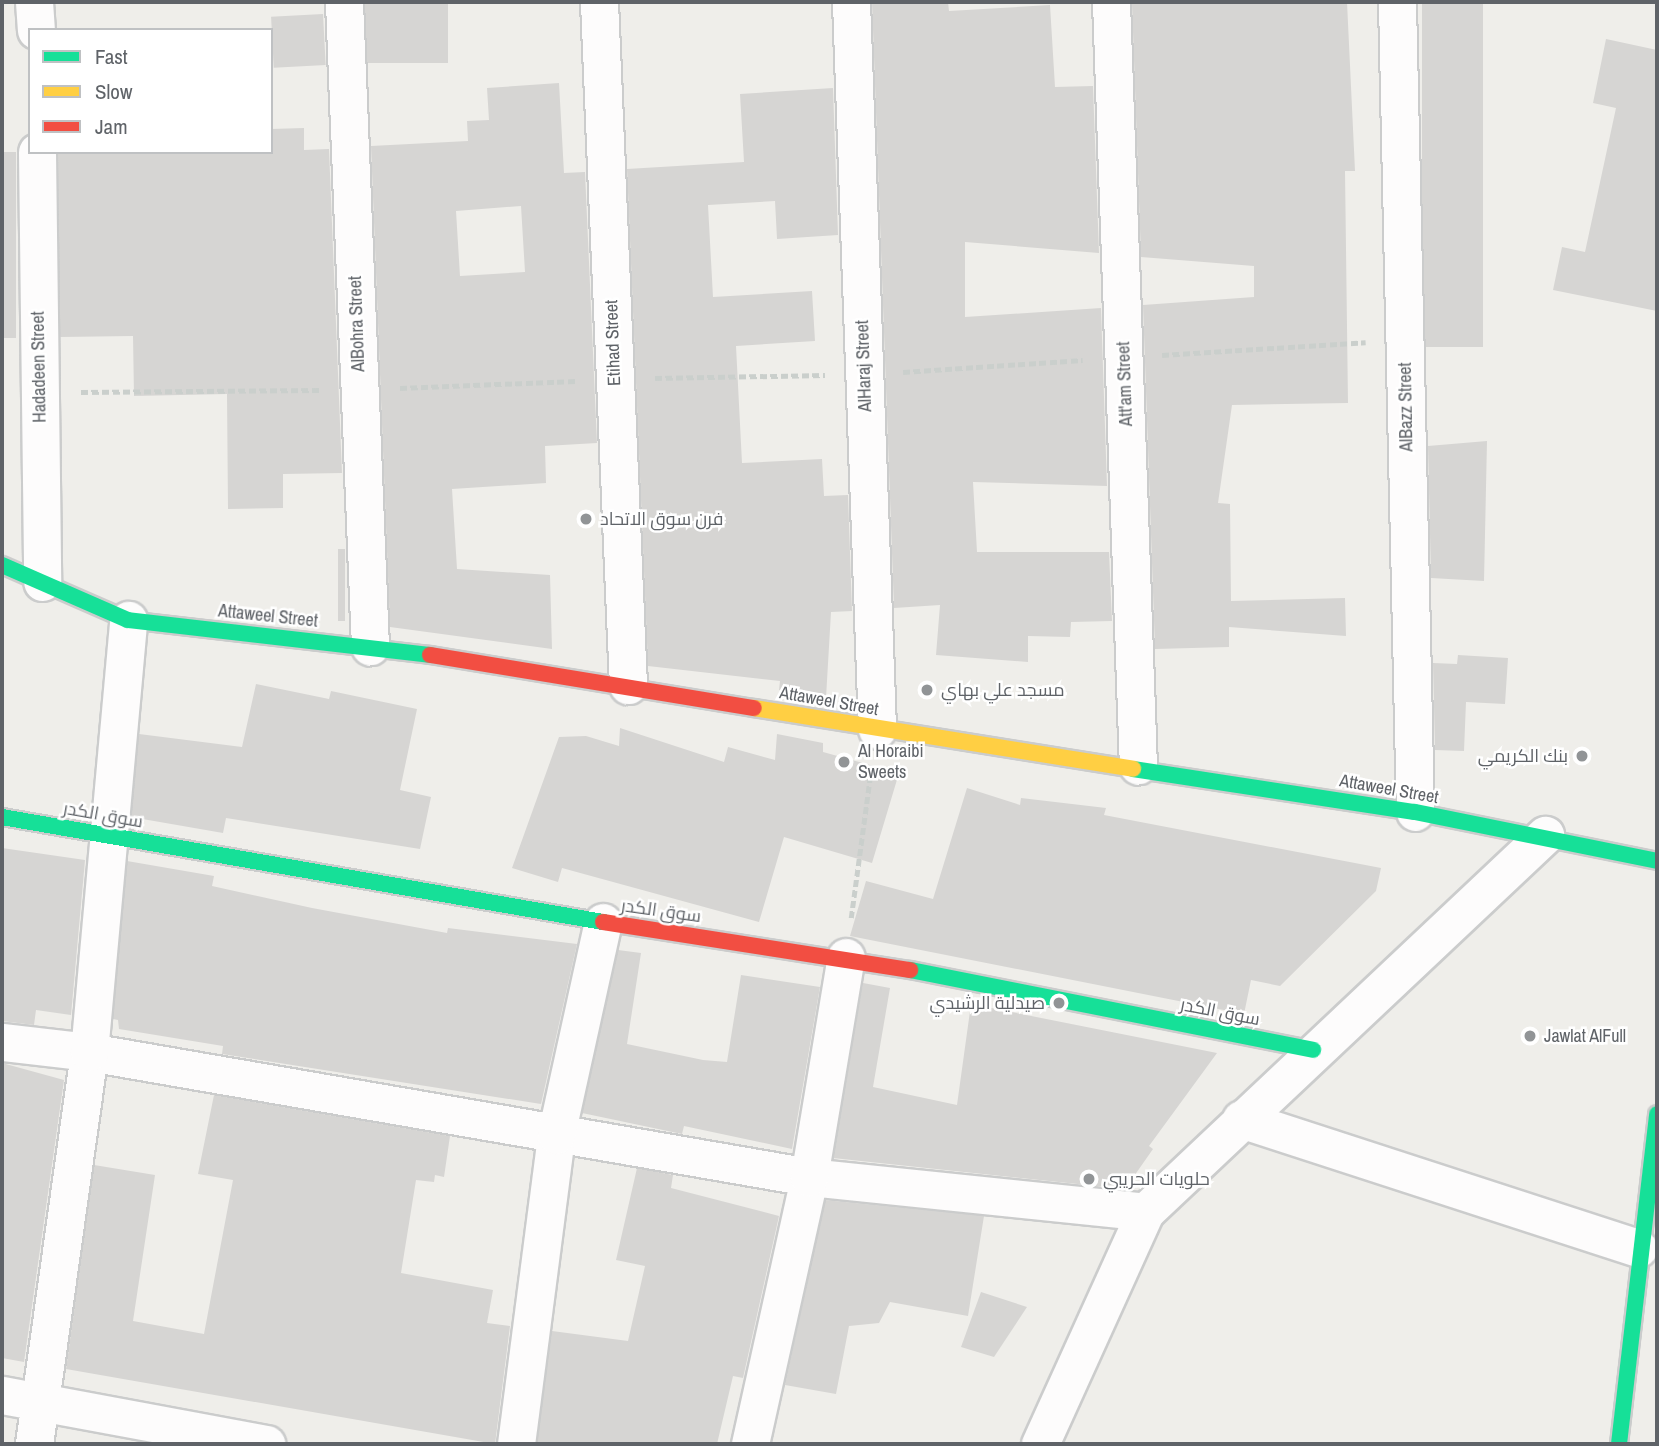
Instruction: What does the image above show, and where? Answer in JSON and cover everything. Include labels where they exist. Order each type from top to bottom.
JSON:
[{"type":"street","points":[[34,2],[36,28]]},
{"type":"street","name":"AlBohra Street","points":[[344,2],[370,646]]},
{"type":"street","name":"Etihad Street","points":[[599,2],[628,685]]},
{"type":"street","name":"AlHaraj Street","points":[[851,2],[877,730]]},
{"type":"street","name":"Att'am Street","points":[[1111,2],[1138,766]]},
{"type":"street","name":"AlBazz Street","points":[[1396,2],[1415,812]]},
{"type":"street","name":"Hadadeen Street","points":[[37,154],[38,392],[43,582]]},
{"type":"street","name":"Attaweel Street","points":[[2,565],[128,620],[370,646],[628,685],[877,730],[1138,766],[1415,812],[1545,835],[1657,862]]},
{"type":"street","points":[[34,1444],[43,1403],[89,1052],[105,834],[128,620]]},
{"type":"street","name":"سوق الكدر","points":[[2,817],[603,922],[846,957],[1313,1050]]},
{"type":"street","points":[[1040,1444],[1145,1212],[1313,1050],[1545,835]]},
{"type":"street","points":[[516,1444],[556,1135],[603,922]]},
{"type":"street","points":[[750,1444],[808,1177],[846,957]]},
{"type":"street","points":[[2,1042],[89,1052],[808,1177],[1145,1212]]},
{"type":"street","points":[[1619,1444],[1644,1329],[1639,1248],[1657,1114]]},
{"type":"street","points":[[1241,1119],[1639,1248]]},
{"type":"street","points":[[2,1395],[267,1444]]},
{"type":"path","points":[[38,392],[360,390],[615,379],[864,374],[1405,340]]},
{"type":"path","points":[[846,957],[877,730]]},
{"type":"building","points":[[365,2],[448,2],[448,63],[365,63]]},
{"type":"building","points":[[872,2],[948,2],[949,11],[1050,5],[1055,87],[1093,86],[1099,253],[965,242],[965,317],[1101,308],[1107,486],[973,482],[977,552],[1109,552],[1112,621],[1071,622],[1070,637],[1028,636],[1028,662],[936,655],[940,605],[894,608]]},
{"type":"building","points":[[1347,2],[1355,171],[1345,171],[1348,403],[1232,405],[1218,503],[1230,504],[1231,601],[1345,598],[1346,636],[1229,627],[1229,647],[1155,649],[1143,305],[1254,297],[1254,266],[1141,257],[1132,4]]},
{"type":"building","points":[[1422,2],[1483,2],[1483,347],[1422,347]]},
{"type":"building","points":[[323,14],[326,65],[274,68],[271,17]]},
{"type":"building","points":[[1606,39],[1657,50],[1657,311],[1553,290],[1562,247],[1585,252],[1616,108],[1593,103]]},
{"type":"building","points":[[559,83],[564,173],[585,172],[597,443],[545,446],[546,483],[452,489],[457,569],[550,575],[552,649],[390,627],[371,146],[468,141],[467,121],[489,120],[487,88]],"holes":[[[521,206],[525,272],[460,276],[456,211]]]},
{"type":"building","points":[[833,88],[838,235],[777,239],[775,201],[708,205],[713,297],[812,291],[815,341],[736,346],[742,463],[822,459],[824,496],[848,495],[852,611],[831,612],[826,698],[779,690],[780,681],[648,666],[627,169],[744,162],[740,94]]},
{"type":"building","points":[[304,128],[304,150],[329,149],[342,473],[283,474],[283,508],[228,509],[227,394],[134,396],[133,336],[60,337],[58,154],[273,154],[273,129]]},
{"type":"building","points":[[2,152],[16,152],[16,338],[2,338]]},
{"type":"building","points":[[1487,441],[1484,581],[1431,578],[1428,446]]},
{"type":"building","points":[[338,549],[345,549],[345,621],[338,621]]},
{"type":"building","points":[[1458,655],[1508,658],[1505,704],[1466,702],[1464,751],[1435,750],[1433,663],[1457,664]]},
{"type":"building","points":[[256,684],[329,699],[331,691],[417,709],[400,790],[431,797],[420,849],[226,818],[223,833],[131,817],[139,734],[242,747]]},
{"type":"building","points":[[620,728],[724,762],[728,747],[775,760],[777,734],[823,743],[823,752],[899,773],[872,863],[784,837],[759,922],[562,868],[558,882],[512,868],[559,737],[586,736],[619,746]]},
{"type":"building","points":[[967,788],[1020,805],[1021,798],[1106,808],[1104,815],[1381,868],[1376,891],[1280,986],[1251,980],[1244,1014],[850,936],[866,881],[933,899]]},
{"type":"building","points":[[2,848],[85,860],[71,1015],[36,1010],[34,1025],[2,1021]]},
{"type":"building","points":[[127,861],[214,876],[212,886],[447,933],[448,928],[577,944],[541,1104],[222,1054],[223,1046],[119,1029],[118,1020],[113,1019]]},
{"type":"building","points":[[618,950],[641,953],[627,1044],[703,1060],[727,1062],[741,975],[820,987],[792,1149],[684,1126],[682,1134],[582,1113]]},
{"type":"building","points":[[863,983],[890,988],[873,1087],[957,1105],[971,1004],[1217,1053],[1149,1146],[1153,1149],[1125,1189],[833,1158]]},
{"type":"building","points":[[2,1063],[64,1080],[24,1362],[2,1358]]},
{"type":"building","points":[[214,1095],[450,1136],[444,1177],[435,1175],[434,1182],[416,1180],[401,1273],[493,1290],[487,1323],[510,1326],[495,1444],[66,1369],[94,1165],[155,1175],[133,1321],[204,1334],[233,1180],[198,1174]]},
{"type":"building","points":[[637,1168],[673,1175],[671,1188],[779,1216],[743,1378],[733,1376],[717,1444],[537,1444],[552,1331],[628,1341],[645,1266],[616,1260]]},
{"type":"building","points":[[825,1200],[984,1216],[968,1316],[890,1302],[879,1323],[849,1326],[836,1394],[785,1385]]},
{"type":"building","points":[[981,1292],[1027,1307],[994,1357],[961,1347]]},
{"type":"traffic: fast","points":[[2,565],[128,620],[430,655]]},
{"type":"traffic: fast","points":[[1133,769],[1415,812],[1657,861]]},
{"type":"traffic: fast","points":[[2,817],[603,922]]},
{"type":"traffic: fast","points":[[910,970],[1313,1050]]},
{"type":"traffic: fast","points":[[1619,1444],[1657,1114]]},
{"type":"traffic: slow","points":[[754,708],[1133,769]]},
{"type":"traffic: jam","points":[[430,655],[754,708]]},
{"type":"traffic: jam","points":[[603,922],[910,970]]},
{"type":"place","name":"فرن سوق الاتحاد","points":[[586,519]]},
{"type":"place","name":"مسجد علي بهاي","points":[[927,690]]},
{"type":"place","name":"بنك الكريمي","points":[[1582,756]]},
{"type":"place","name":"Al Horaibi Sweets","points":[[844,762]]},
{"type":"place","name":"صيدلية الرشيدي","points":[[1059,1003]]},
{"type":"place","name":"Jawlat AlFull","points":[[1530,1036]]},
{"type":"place","name":"حلويات الحريبي","points":[[1089,1179]]}]
